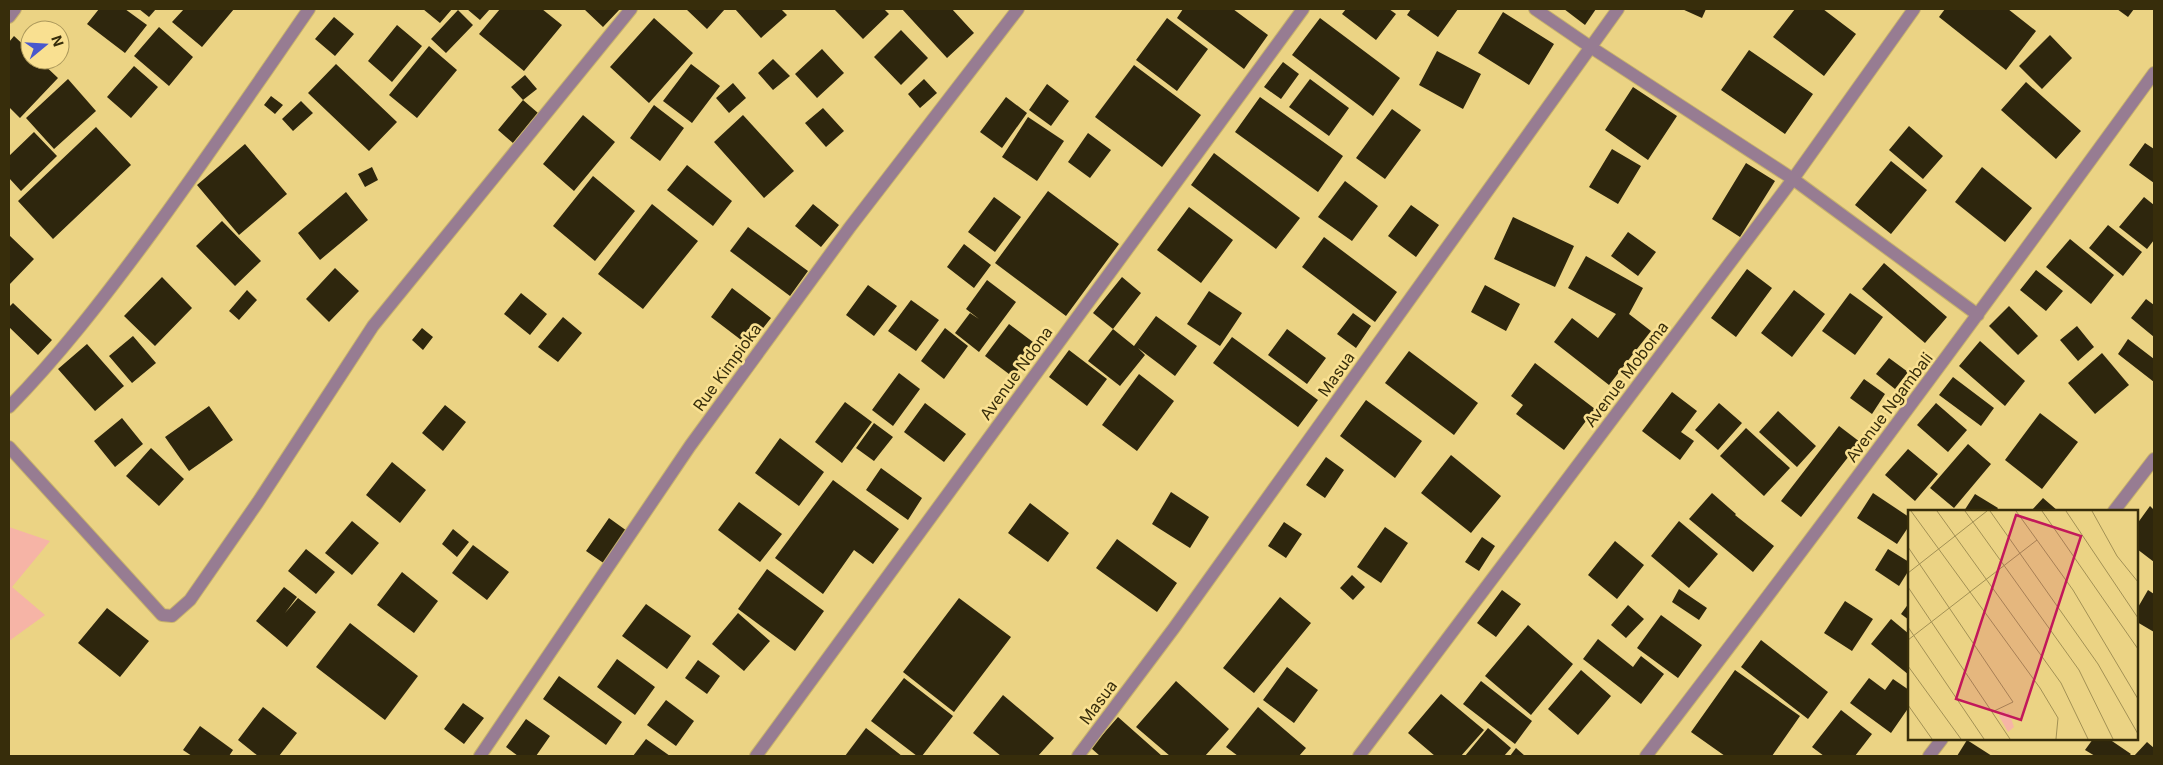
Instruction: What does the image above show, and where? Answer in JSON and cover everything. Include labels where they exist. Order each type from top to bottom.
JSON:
[{"type":"street","points":[[9,17],[15,9]]},
{"type":"street","points":[[9,407],[32,383],[106,294],[201,167],[309,9]]},
{"type":"street","points":[[9,446],[162,615],[172,616],[182,610],[258,502],[372,326],[631,9]]},
{"type":"street","name":"Rue Kimpioka","points":[[480,756],[695,438],[850,227],[1018,9]]},
{"type":"street","name":"Avenue Ndona","points":[[756,756],[1303,9]]},
{"type":"street","points":[[1535,9],[1793,179],[1978,315]]},
{"type":"street","name":"Masua","points":[[1078,756],[1174,628],[1589,46],[1618,9]]},
{"type":"street","name":"Avenue Moboma","points":[[1359,756],[1793,179],[1914,9]]},
{"type":"street","name":"Avenue Ngambali","points":[[1646,756],[1767,598],[1978,315],[2154,73]]},
{"type":"street","points":[[2115,510],[2154,459]]},
{"type":"street","points":[[1929,756],[1941,740]]},
{"type":"shaded area","points":[[9,527],[50,541],[12,587],[45,615],[9,641]]},
{"type":"building","points":[[99,9],[125,9],[147,25],[125,53],[87,24]]},
{"type":"building","points":[[139,9],[156,9],[149,17]]},
{"type":"building","points":[[184,9],[234,9],[202,47],[172,22]]},
{"type":"building","points":[[423,9],[452,9],[440,23]]},
{"type":"building","points":[[467,9],[490,9],[480,20]]},
{"type":"building","points":[[500,9],[542,9],[562,25],[524,71],[479,34]]},
{"type":"building","points":[[584,9],[620,9],[603,27]]},
{"type":"building","points":[[686,9],[725,9],[707,29]]},
{"type":"building","points":[[735,9],[781,9],[787,15],[761,38]]},
{"type":"building","points":[[834,9],[884,9],[889,14],[863,39]]},
{"type":"building","points":[[902,9],[952,9],[974,33],[947,58]]},
{"type":"building","points":[[1183,9],[1233,9],[1268,35],[1244,69],[1177,18]]},
{"type":"building","points":[[1346,9],[1389,9],[1396,14],[1376,40],[1342,14]]},
{"type":"building","points":[[1411,9],[1458,9],[1438,37],[1407,15]]},
{"type":"building","points":[[1564,9],[1596,9],[1585,25]]},
{"type":"building","points":[[1682,9],[1706,9],[1702,18]]},
{"type":"building","points":[[1795,9],[1823,9],[1856,34],[1824,76],[1773,37]]},
{"type":"building","points":[[1945,9],[2008,9],[2036,31],[2006,70],[1939,17]]},
{"type":"building","points":[[2117,9],[2134,9],[2128,17]]},
{"type":"building","points":[[458,10],[473,25],[446,53],[431,39]]},
{"type":"building","points":[[1503,12],[1554,44],[1529,85],[1478,53]]},
{"type":"building","points":[[334,17],[354,34],[335,56],[315,39]]},
{"type":"building","points":[[654,18],[693,53],[649,103],[610,67]]},
{"type":"building","points":[[1167,18],[1208,49],[1177,91],[1136,60]]},
{"type":"building","points":[[1320,18],[1400,78],[1373,116],[1292,55]]},
{"type":"building","points":[[397,25],[422,46],[392,82],[368,61]]},
{"type":"building","points":[[159,27],[193,57],[169,86],[134,56]]},
{"type":"building","points":[[901,30],[928,58],[901,85],[874,57]]},
{"type":"building","points":[[2050,35],[2072,58],[2042,89],[2019,66]]},
{"type":"building","points":[[14,36],[20,42],[20,70],[50,70],[58,78],[20,118],[9,107],[9,42]]},
{"type":"building","points":[[429,46],[457,70],[417,118],[389,95]]},
{"type":"building","points":[[822,49],[844,73],[817,98],[795,74]]},
{"type":"building","points":[[1749,50],[1813,94],[1785,134],[1721,90]]},
{"type":"building","points":[[1437,51],[1481,74],[1463,109],[1419,85]]},
{"type":"building","points":[[773,59],[790,76],[773,90],[758,73]]},
{"type":"building","points":[[1283,62],[1299,74],[1281,99],[1264,87]]},
{"type":"building","points":[[336,64],[397,122],[369,151],[308,93]]},
{"type":"building","points":[[691,64],[720,86],[692,123],[663,101]]},
{"type":"building","points":[[1134,65],[1201,115],[1162,167],[1095,117]]},
{"type":"building","points":[[134,66],[158,87],[131,118],[107,97]]},
{"type":"building","points":[[525,75],[537,89],[523,100],[511,87]]},
{"type":"building","points":[[68,79],[96,111],[54,149],[26,118]]},
{"type":"building","points":[[924,79],[937,93],[920,108],[908,94]]},
{"type":"building","points":[[1310,79],[1349,108],[1329,136],[1289,107]]},
{"type":"building","points":[[2026,82],[2081,131],[2056,159],[2001,110]]},
{"type":"building","points":[[733,83],[746,98],[729,113],[716,98]]},
{"type":"building","points":[[1047,84],[1069,101],[1051,126],[1029,110]]},
{"type":"building","points":[[1633,87],[1677,116],[1648,160],[1605,130]]},
{"type":"building","points":[[271,96],[283,105],[275,114],[264,105]]},
{"type":"building","points":[[1006,97],[1027,113],[1002,148],[980,132]]},
{"type":"building","points":[[1260,97],[1343,156],[1318,192],[1235,132]]},
{"type":"building","points":[[523,100],[538,113],[513,143],[498,130]]},
{"type":"building","points":[[301,101],[313,113],[293,131],[282,119]]},
{"type":"building","points":[[654,105],[684,128],[660,161],[630,138]]},
{"type":"building","points":[[823,108],[844,131],[826,147],[805,123]]},
{"type":"building","points":[[1392,109],[1421,130],[1385,179],[1356,158]]},
{"type":"building","points":[[583,115],[615,142],[574,191],[543,164]]},
{"type":"building","points":[[743,115],[794,171],[764,198],[714,142]]},
{"type":"building","points":[[1028,117],[1064,141],[1037,181],[1002,157]]},
{"type":"building","points":[[1909,126],[1943,156],[1923,179],[1889,150]]},
{"type":"building","points":[[96,127],[131,165],[53,239],[18,201]]},
{"type":"building","points":[[34,132],[57,156],[21,191],[9,178],[9,156]]},
{"type":"building","points":[[1088,133],[1111,150],[1090,178],[1068,162]]},
{"type":"building","points":[[2145,143],[2154,149],[2154,183],[2129,165]]},
{"type":"building","points":[[245,144],[287,194],[239,235],[197,185]]},
{"type":"building","points":[[1612,149],[1641,166],[1618,204],[1589,187]]},
{"type":"building","points":[[1214,153],[1300,218],[1276,249],[1191,185]]},
{"type":"building","points":[[1891,161],[1927,190],[1891,234],[1855,205]]},
{"type":"building","points":[[1746,163],[1775,181],[1740,237],[1712,219]]},
{"type":"building","points":[[687,165],[732,201],[713,226],[667,190]]},
{"type":"building","points":[[372,167],[378,180],[365,187],[358,174]]},
{"type":"building","points":[[1982,167],[2032,208],[2005,242],[1955,202]]},
{"type":"building","points":[[593,176],[635,211],[595,261],[553,226]]},
{"type":"building","points":[[1345,181],[1378,206],[1352,241],[1318,217]]},
{"type":"building","points":[[1048,191],[1119,244],[1066,316],[995,263]]},
{"type":"building","points":[[346,192],[368,220],[320,260],[298,233]]},
{"type":"building","points":[[994,197],[1021,217],[995,252],[968,232]]},
{"type":"building","points":[[2144,197],[2154,205],[2154,240],[2147,249],[2119,227]]},
{"type":"building","points":[[652,204],[698,241],[643,309],[598,274]]},
{"type":"building","points":[[813,204],[839,225],[821,247],[795,226]]},
{"type":"building","points":[[1411,205],[1439,225],[1416,257],[1388,236]]},
{"type":"building","points":[[1189,207],[1233,240],[1201,283],[1157,250]]},
{"type":"building","points":[[1513,217],[1574,246],[1555,287],[1494,259]]},
{"type":"building","points":[[222,221],[261,261],[235,286],[196,246]]},
{"type":"building","points":[[2108,225],[2142,252],[2123,276],[2089,248]]},
{"type":"building","points":[[748,227],[808,271],[790,296],[730,251]]},
{"type":"building","points":[[1628,232],[1656,252],[1638,276],[1611,256]]},
{"type":"building","points":[[9,235],[34,259],[9,285]]},
{"type":"building","points":[[1324,237],[1397,292],[1375,322],[1302,267]]},
{"type":"building","points":[[2070,239],[2114,275],[2091,304],[2046,267]]},
{"type":"building","points":[[964,244],[991,265],[974,288],[947,267]]},
{"type":"building","points":[[1586,256],[1643,288],[1629,314],[1651,331],[1609,385],[1554,342],[1572,318],[1598,338],[1616,314],[1568,288]]},
{"type":"building","points":[[1884,263],[1947,317],[1925,343],[1862,289]]},
{"type":"building","points":[[335,268],[359,291],[329,322],[306,299]]},
{"type":"building","points":[[1747,269],[1772,288],[1736,337],[1711,318]]},
{"type":"building","points":[[2036,270],[2063,291],[2046,311],[2020,290]]},
{"type":"building","points":[[162,277],[192,308],[155,346],[124,316]]},
{"type":"building","points":[[1122,277],[1141,293],[1113,329],[1093,313]]},
{"type":"building","points":[[987,280],[1016,302],[979,352],[955,333],[970,313],[979,319],[966,309]]},
{"type":"building","points":[[868,285],[897,306],[874,336],[846,315]]},
{"type":"building","points":[[1485,285],[1520,304],[1506,331],[1471,312]]},
{"type":"building","points":[[732,288],[771,318],[749,346],[711,317]]},
{"type":"building","points":[[247,290],[257,300],[239,320],[229,311]]},
{"type":"building","points":[[1794,290],[1825,314],[1792,357],[1761,333]]},
{"type":"building","points":[[1209,291],[1242,313],[1220,346],[1187,324]]},
{"type":"building","points":[[521,293],[547,314],[530,335],[504,314]]},
{"type":"building","points":[[1850,293],[1883,317],[1855,355],[1822,331]]},
{"type":"building","points":[[2146,299],[2154,305],[2154,337],[2131,318]]},
{"type":"building","points":[[911,300],[939,320],[916,351],[888,331]]},
{"type":"building","points":[[13,303],[52,340],[38,355],[9,327],[9,307]]},
{"type":"building","points":[[2009,306],[2038,336],[2018,355],[1989,326]]},
{"type":"building","points":[[1353,313],[1371,326],[1356,348],[1337,334]]},
{"type":"building","points":[[1156,316],[1197,346],[1175,376],[1138,348],[1145,355],[1120,386],[1088,361],[1113,329],[1134,346]]},
{"type":"building","points":[[563,317],[582,333],[558,362],[538,347]]},
{"type":"building","points":[[1009,324],[1037,345],[1013,377],[985,356]]},
{"type":"building","points":[[2077,326],[2094,347],[2078,361],[2060,340]]},
{"type":"building","points":[[422,328],[433,337],[423,350],[412,340]]},
{"type":"building","points":[[945,328],[968,346],[944,379],[921,361]]},
{"type":"building","points":[[1287,329],[1326,358],[1307,384],[1268,355]]},
{"type":"building","points":[[133,336],[156,363],[132,383],[109,356]]},
{"type":"building","points":[[1232,337],[1318,400],[1298,427],[1213,363]]},
{"type":"building","points":[[2128,339],[2154,359],[2154,382],[2118,354]]},
{"type":"building","points":[[1980,341],[2025,381],[2005,406],[1959,366]]},
{"type":"building","points":[[87,344],[124,386],[95,411],[58,369]]},
{"type":"building","points":[[1069,350],[1107,379],[1087,406],[1049,377]]},
{"type":"building","points":[[1409,351],[1478,403],[1454,435],[1385,383]]},
{"type":"building","points":[[2102,353],[2129,385],[2095,414],[2068,383]]},
{"type":"building","points":[[1889,358],[1908,372],[1895,389],[1876,374]]},
{"type":"building","points":[[1535,363],[1595,409],[1564,450],[1516,414],[1523,405],[1511,396]]},
{"type":"building","points":[[899,373],[920,389],[893,426],[872,410]]},
{"type":"building","points":[[1139,374],[1174,401],[1137,451],[1102,425]]},
{"type":"building","points":[[1953,377],[1994,408],[1981,426],[1939,395]]},
{"type":"building","points":[[1864,379],[1885,394],[1872,414],[1850,398]]},
{"type":"building","points":[[1672,392],[1697,411],[1681,432],[1694,441],[1680,460],[1642,431]]},
{"type":"building","points":[[1366,400],[1422,441],[1395,478],[1340,436]]},
{"type":"building","points":[[845,402],[872,422],[842,463],[815,442]]},
{"type":"building","points":[[925,403],[966,434],[944,462],[904,432]]},
{"type":"building","points":[[1719,403],[1742,423],[1718,450],[1695,430]]},
{"type":"building","points":[[1936,403],[1967,430],[1948,452],[1917,425]]},
{"type":"building","points":[[445,405],[466,422],[443,451],[422,433]]},
{"type":"building","points":[[209,406],[233,440],[189,471],[165,437]]},
{"type":"building","points":[[1778,411],[1816,446],[1797,467],[1759,432]]},
{"type":"building","points":[[2040,413],[2078,442],[2042,489],[2005,460]]},
{"type":"building","points":[[122,418],[143,444],[115,467],[94,441]]},
{"type":"building","points":[[874,423],[893,437],[874,461],[856,448]]},
{"type":"building","points":[[1839,426],[1860,442],[1801,517],[1781,501]]},
{"type":"building","points":[[1746,428],[1790,468],[1764,496],[1720,456]]},
{"type":"building","points":[[780,438],[824,472],[799,506],[755,473]]},
{"type":"building","points":[[1968,444],[1991,464],[1954,508],[1930,488]]},
{"type":"building","points":[[151,448],[184,479],[159,506],[126,476]]},
{"type":"building","points":[[1908,449],[1938,474],[1915,501],[1885,475]]},
{"type":"building","points":[[1451,455],[1501,496],[1471,533],[1421,493]]},
{"type":"building","points":[[1326,457],[1344,470],[1325,498],[1306,485]]},
{"type":"building","points":[[392,462],[426,490],[400,523],[366,495]]},
{"type":"building","points":[[881,468],[922,498],[908,520],[866,490]]},
{"type":"building","points":[[833,480],[899,529],[873,564],[854,550],[823,594],[775,558]]},
{"type":"building","points":[[1171,492],[1209,517],[1190,548],[1152,524]]},
{"type":"building","points":[[1712,493],[1735,515],[1774,546],[1753,572],[1689,519]]},
{"type":"building","points":[[1873,493],[1908,516],[1908,528],[1897,544],[1857,518]]},
{"type":"building","points":[[1975,494],[1998,508],[1997,510],[1965,510]]},
{"type":"building","points":[[2043,498],[2057,510],[2032,510]]},
{"type":"building","points":[[739,502],[782,534],[760,562],[718,530]]},
{"type":"building","points":[[1030,503],[1069,533],[1048,562],[1008,533]]},
{"type":"building","points":[[2150,506],[2154,510],[2154,562],[2138,550],[2138,523]]},
{"type":"building","points":[[609,518],[627,531],[605,564],[586,551]]},
{"type":"building","points":[[352,521],[379,543],[352,575],[325,553]]},
{"type":"building","points":[[1679,521],[1718,554],[1689,588],[1651,556]]},
{"type":"building","points":[[1284,522],[1302,534],[1286,558],[1268,546]]},
{"type":"building","points":[[1385,527],[1408,543],[1381,583],[1357,567]]},
{"type":"building","points":[[453,529],[469,542],[457,557],[442,544]]},
{"type":"building","points":[[1482,537],[1495,546],[1479,571],[1465,562]]},
{"type":"building","points":[[1117,539],[1177,583],[1157,612],[1096,568]]},
{"type":"building","points":[[1615,541],[1644,565],[1617,599],[1588,575]]},
{"type":"building","points":[[473,545],[509,572],[487,600],[452,573]]},
{"type":"building","points":[[306,549],[335,572],[316,594],[288,571]]},
{"type":"building","points":[[1888,549],[1908,561],[1908,572],[1899,586],[1875,570]]},
{"type":"building","points":[[767,569],[824,611],[795,651],[738,609]]},
{"type":"building","points":[[402,572],[438,601],[414,633],[377,605]]},
{"type":"building","points":[[1352,575],[1365,587],[1353,600],[1340,588]]},
{"type":"building","points":[[284,587],[297,597],[285,613],[298,598],[316,612],[287,647],[256,621]]},
{"type":"building","points":[[1679,589],[1707,608],[1699,620],[1672,602]]},
{"type":"building","points":[[1502,590],[1521,604],[1496,637],[1477,623]]},
{"type":"building","points":[[2148,590],[2154,594],[2154,632],[2138,623],[2138,607]]},
{"type":"building","points":[[1280,597],[1311,623],[1254,693],[1223,668]]},
{"type":"building","points":[[959,598],[1011,637],[954,712],[903,672]]},
{"type":"building","points":[[1845,601],[1873,619],[1852,651],[1824,633]]},
{"type":"building","points":[[646,604],[691,636],[667,669],[622,636]]},
{"type":"building","points":[[1908,604],[1908,619],[1901,614]]},
{"type":"building","points":[[1628,605],[1644,619],[1626,638],[1611,625]]},
{"type":"building","points":[[107,608],[149,641],[120,677],[78,643]]},
{"type":"building","points":[[738,613],[770,641],[744,671],[712,644]]},
{"type":"building","points":[[1661,615],[1702,645],[1678,678],[1637,648]]},
{"type":"building","points":[[1891,619],[1908,633],[1908,674],[1871,644]]},
{"type":"building","points":[[350,623],[418,676],[385,720],[316,667]]},
{"type":"building","points":[[1528,625],[1573,664],[1531,715],[1485,676]]},
{"type":"building","points":[[1598,639],[1633,667],[1641,656],[1664,674],[1641,704],[1583,659]]},
{"type":"building","points":[[1761,640],[1828,692],[1808,719],[1741,667]]},
{"type":"building","points":[[617,659],[655,687],[635,715],[597,687]]},
{"type":"building","points":[[698,660],[720,676],[707,694],[685,678]]},
{"type":"building","points":[[1287,667],[1318,690],[1294,723],[1263,700]]},
{"type":"building","points":[[1581,670],[1611,696],[1578,735],[1548,709]]},
{"type":"building","points":[[1735,670],[1800,716],[1772,756],[1725,756],[1691,732]]},
{"type":"building","points":[[559,676],[622,722],[606,745],[543,699]]},
{"type":"building","points":[[904,678],[953,716],[922,756],[917,756],[871,721]]},
{"type":"building","points":[[1869,678],[1885,690],[1893,679],[1908,689],[1908,708],[1891,733],[1850,703]]},
{"type":"building","points":[[1176,681],[1229,729],[1205,756],[1170,756],[1136,727]]},
{"type":"building","points":[[1481,681],[1532,721],[1515,744],[1463,704]]},
{"type":"building","points":[[1441,694],[1484,730],[1461,756],[1435,756],[1408,733]]},
{"type":"building","points":[[1003,695],[1054,738],[1038,756],[1001,756],[973,733]]},
{"type":"building","points":[[666,700],[694,721],[676,746],[647,725]]},
{"type":"building","points":[[463,703],[484,718],[464,744],[444,729]]},
{"type":"building","points":[[263,707],[297,733],[279,756],[258,756],[238,740]]},
{"type":"building","points":[[1258,707],[1306,748],[1299,756],[1238,756],[1226,747]]},
{"type":"building","points":[[1841,710],[1872,734],[1855,756],[1824,756],[1812,747]]},
{"type":"building","points":[[1118,717],[1162,756],[1100,756],[1091,748]]},
{"type":"building","points":[[526,719],[550,736],[536,756],[518,756],[506,747]]},
{"type":"building","points":[[200,726],[233,750],[229,756],[192,756],[183,750]]},
{"type":"building","points":[[866,728],[902,756],[845,756]]},
{"type":"building","points":[[1488,728],[1511,748],[1504,756],[1465,756]]},
{"type":"building","points":[[646,739],[670,756],[633,756]]},
{"type":"building","points":[[1967,740],[1992,756],[1957,756]]},
{"type":"building","points":[[2092,740],[2110,740],[2131,754],[2129,756],[2095,756],[2085,750]]},
{"type":"building","points":[[2147,742],[2154,748],[2154,756],[2134,756]]},
{"type":"building","points":[[1516,748],[1525,756],[1510,756]]}]
